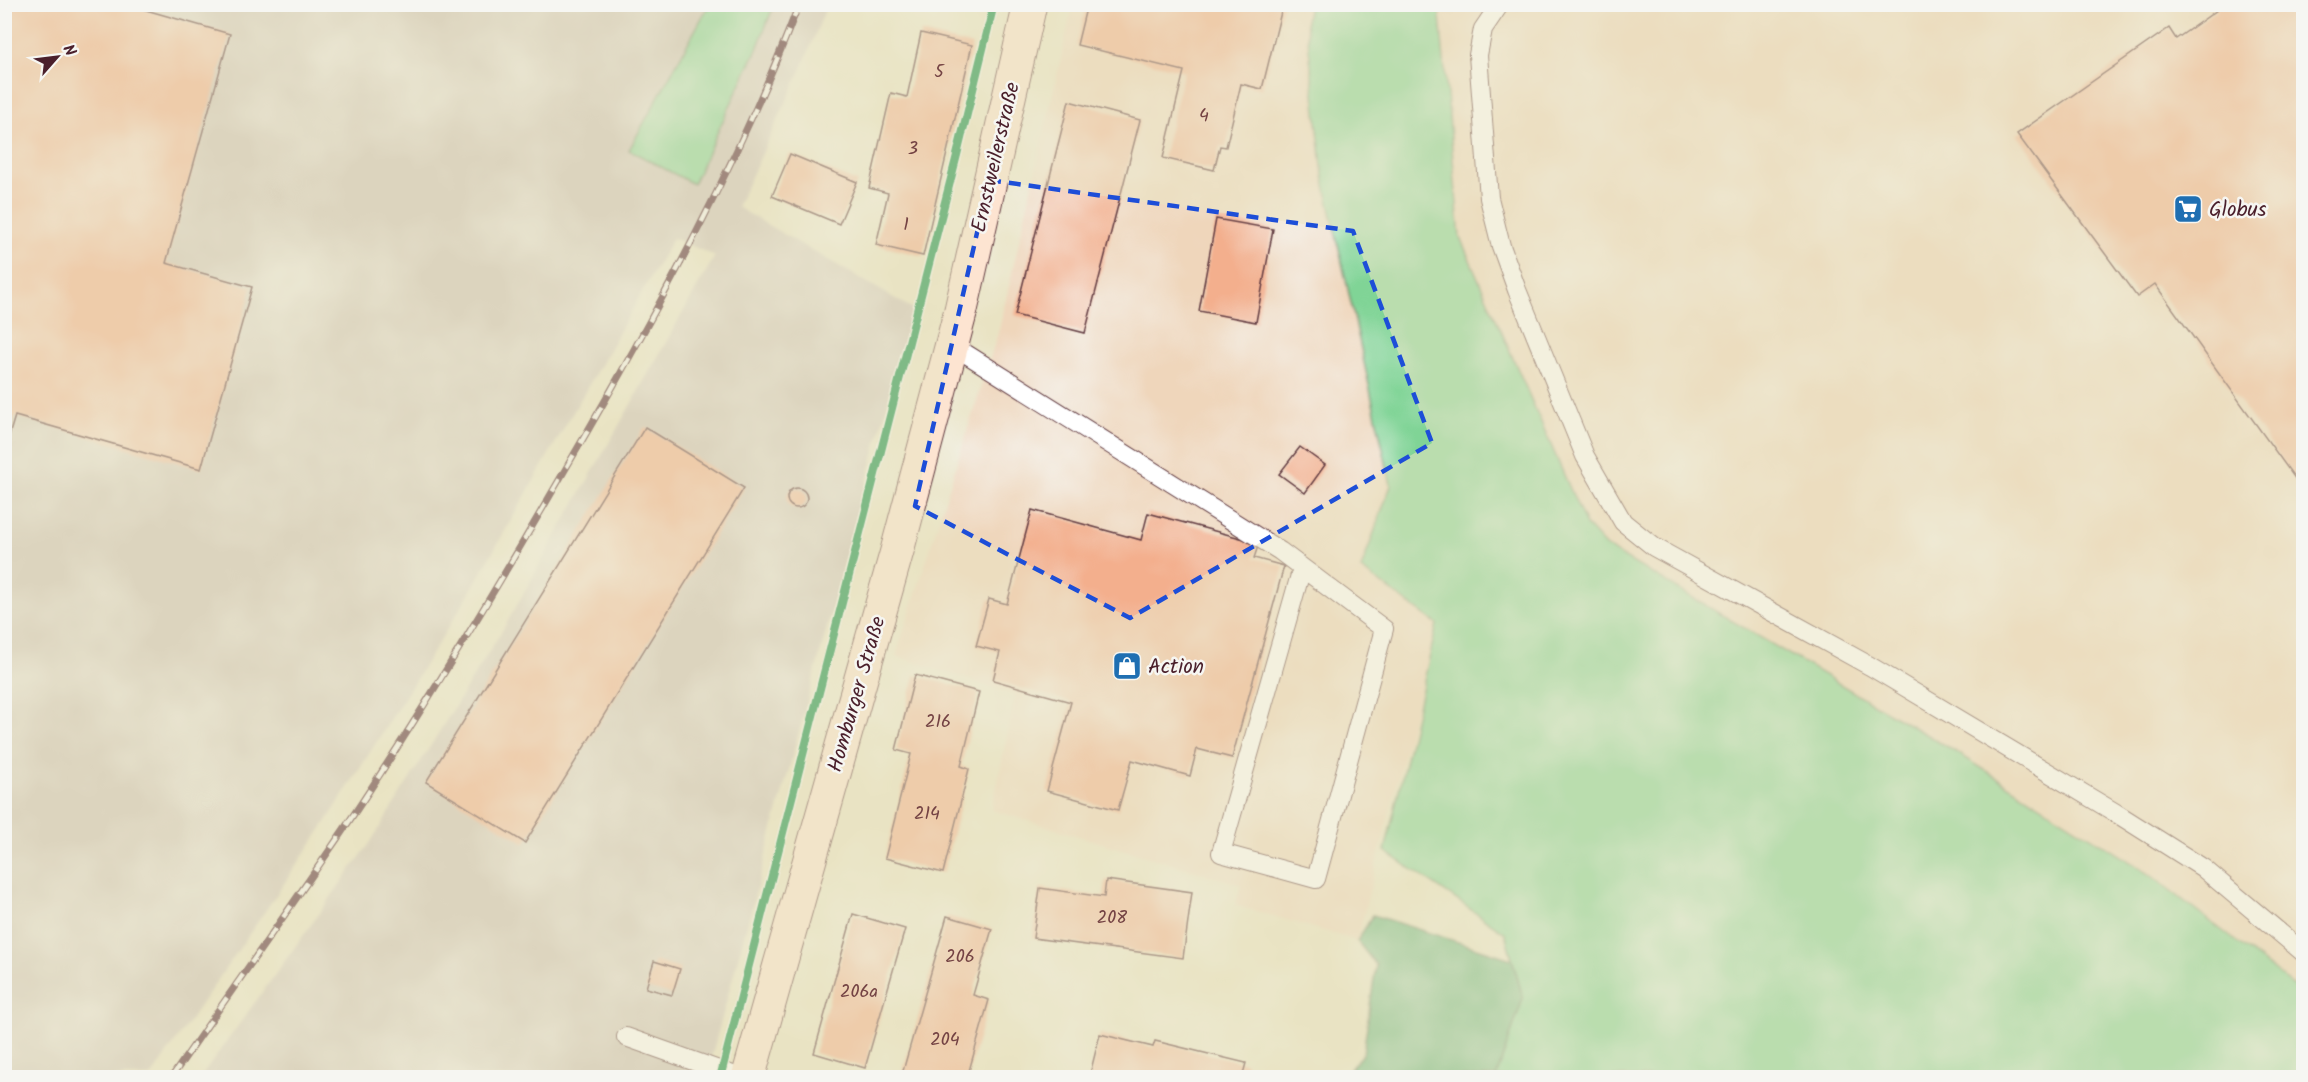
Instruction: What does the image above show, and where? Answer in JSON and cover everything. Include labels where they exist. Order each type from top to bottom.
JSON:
[{"type":"main road","name":"Ernstweilerstraße","points":[[961,310],[1030,4]]},
{"type":"main road","name":"Homburger Straße","points":[[748,1077],[894,562],[961,310]]},
{"type":"lane","points":[[1494,6],[1483,29],[1478,56],[1489,198],[1516,290],[1585,456],[1623,522],[1654,547],[1870,666],[2203,868],[2304,953]]},
{"type":"lane","points":[[952,345],[1281,551],[1384,629],[1316,879],[1221,853],[1302,568]]},
{"type":"lane","points":[[626,1037],[741,1077]]},
{"type":"highlighted area","points":[[989,180],[1353,231],[1432,443],[1130,618],[915,506]]},
{"type":"shaded area","points":[[5,5],[709,5],[629,149],[693,184],[757,49],[774,5],[827,5],[802,68],[737,207],[913,309],[706,1077],[201,1077],[370,843],[505,626],[715,256],[673,238],[466,599],[327,821],[151,1077],[5,1078]]},
{"type":"shaded area","points":[[1073,5],[1309,5],[1306,21],[1323,176],[1391,485],[1365,558],[1437,624],[1357,941],[1235,905],[1241,885],[992,810],[1015,695],[896,656],[999,330]]},
{"type":"shaded area","points":[[1439,5],[2303,5],[2303,993],[2148,873],[1961,755],[1606,547],[1586,525],[1460,237]]},
{"type":"green space","points":[[709,5],[774,5],[757,49],[693,184],[629,150]]},
{"type":"green space","points":[[1309,5],[1439,5],[1460,237],[1586,525],[1606,547],[1961,755],[2148,873],[2303,993],[2303,1077],[1496,1077],[1523,998],[1505,933],[1385,851],[1437,624],[1361,569],[1391,485],[1323,176],[1306,21]]},
{"type":"green space","points":[[1373,915],[1512,959],[1523,998],[1496,1077],[1344,1077],[1363,1053],[1376,965],[1357,941]]},
{"type":"building","points":[[4,4],[125,4],[230,34],[166,263],[252,287],[201,469],[15,416],[4,452]]},
{"type":"building","points":[[1087,4],[1283,4],[1262,89],[1241,84],[1226,147],[1220,146],[1214,170],[1163,158],[1184,71],[1077,45]]},
{"type":"building","name":"Globus","points":[[2213,4],[2304,4],[2304,491],[2155,284],[2137,297],[2017,134],[2169,28],[2176,39],[2217,10]]},
{"type":"building","points":[[921,33],[972,45],[923,256],[876,245],[888,193],[869,188],[891,93],[907,97]]},
{"type":"building","points":[[1069,101],[1140,120],[1085,333],[1015,315]]},
{"type":"building","points":[[790,154],[857,182],[839,224],[772,196]]},
{"type":"building","points":[[1216,219],[1273,229],[1256,322],[1199,311]]},
{"type":"building","points":[[645,427],[744,488],[525,843],[426,782]]},
{"type":"building","points":[[1300,447],[1325,465],[1305,493],[1279,474]]},
{"type":"building","points":[[797,488],[804,491],[807,498],[804,505],[797,508],[790,505],[787,498],[790,491]]},
{"type":"building","name":"Action","points":[[1032,510],[1141,540],[1148,513],[1259,543],[1254,558],[1284,566],[1232,758],[1197,749],[1190,776],[1132,760],[1118,810],[1047,791],[1071,702],[993,680],[1000,652],[976,646],[989,599],[1007,604]]},
{"type":"building","points":[[915,675],[979,692],[961,766],[969,769],[943,873],[885,858],[911,754],[896,750]]},
{"type":"building","points":[[1106,880],[1192,892],[1183,958],[1033,938],[1040,888],[1104,897]]},
{"type":"building","points":[[853,914],[905,929],[865,1068],[814,1053]]},
{"type":"building","points":[[947,916],[992,929],[973,995],[989,1000],[967,1078],[901,1078]]},
{"type":"building","points":[[654,961],[680,969],[672,995],[646,988]]},
{"type":"building","points":[[1100,1034],[1153,1047],[1155,1041],[1246,1063],[1242,1078],[1089,1078]]},
{"type":"railway","points":[[171,1078],[375,782],[461,646],[542,509],[633,352],[693,238],[749,123],[799,4]]},
{"type":"cycle path","points":[[720,1078],[994,4]]},
{"type":"place","name":"Globus","points":[[2188,209]]},
{"type":"place","name":"Action","points":[[1127,666]]}]
